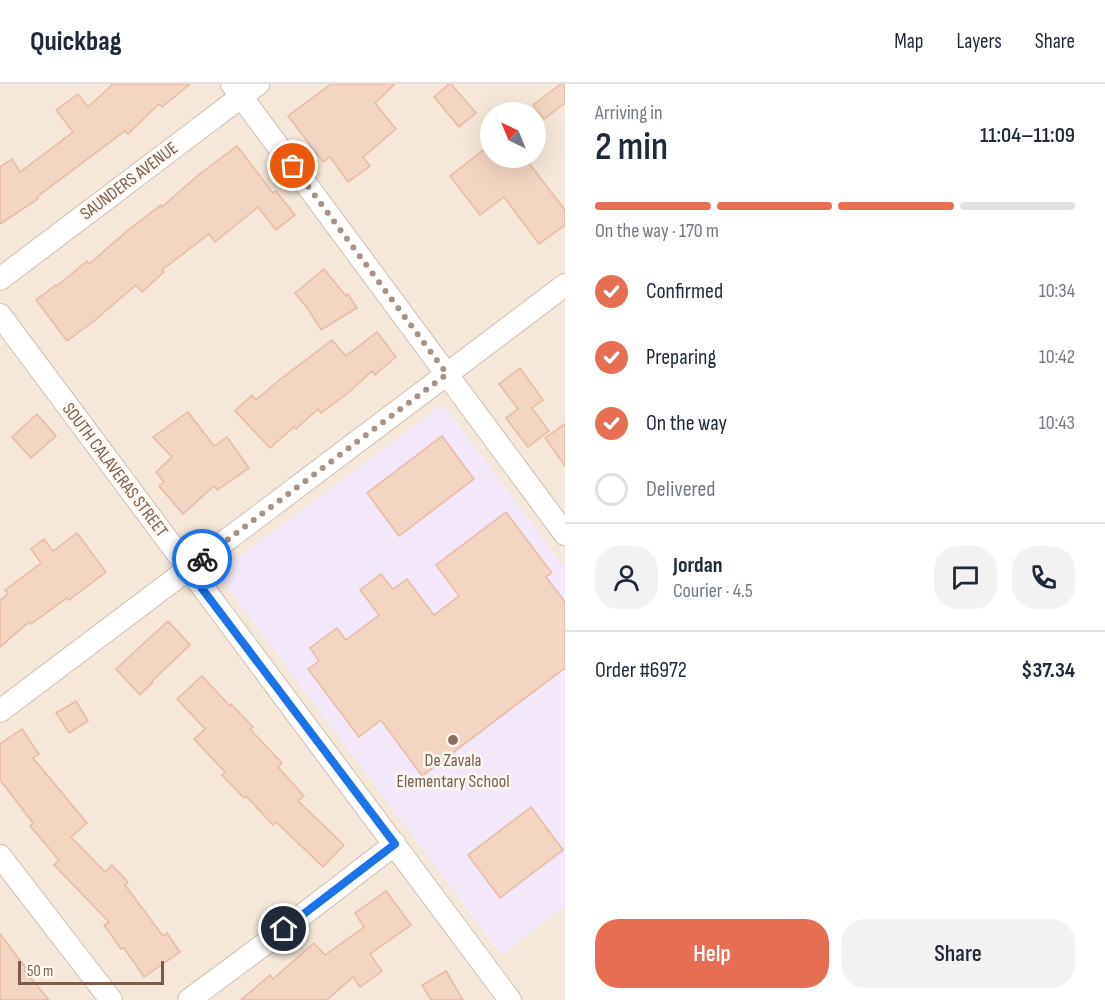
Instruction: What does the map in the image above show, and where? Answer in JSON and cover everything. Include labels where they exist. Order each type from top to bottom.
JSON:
[{"type":"street","name":"SAUNDERS AVENUE","points":[[0,279],[244,88]]},
{"type":"street","points":[[244,88],[447,374],[565,534]]},
{"type":"street","points":[[0,711],[565,285]]},
{"type":"street","name":"SOUTH CALAVERAS STREET","points":[[0,315],[510,1000]]},
{"type":"street","points":[[189,1000],[395,844]]},
{"type":"street","points":[[0,856],[111,1000]]},
{"type":"shaded area","points":[[0,84],[565,84],[565,1000],[0,1000]]},
{"type":"shaded area","name":"De Zavala Elementary School","points":[[443,404],[565,568],[565,907],[501,955],[217,573]]},
{"type":"building","points":[[113,84],[190,84],[162,107],[159,104],[128,134],[125,131],[37,197],[38,199],[0,224],[0,167],[12,159],[20,172],[73,132],[56,110],[78,94],[88,107]]},
{"type":"building","points":[[331,84],[395,84],[375,103],[396,129],[363,157],[370,166],[348,182],[330,157],[323,162],[288,116]]},
{"type":"building","points":[[449,84],[476,113],[459,127],[434,97]]},
{"type":"building","points":[[561,84],[565,84],[565,103],[546,117],[546,102],[537,102]]},
{"type":"building","points":[[237,146],[273,193],[276,191],[295,215],[276,230],[258,207],[215,242],[209,234],[162,270],[164,272],[142,292],[136,285],[67,341],[36,300],[87,261],[89,264],[127,231],[161,205],[162,207],[197,176]]},
{"type":"building","points":[[480,153],[480,168],[533,168],[565,210],[565,225],[539,244],[504,197],[480,215],[450,176]]},
{"type":"building","points":[[324,269],[346,296],[348,294],[357,308],[321,330],[295,293]]},
{"type":"building","points":[[377,332],[396,357],[375,375],[372,371],[321,413],[318,409],[270,448],[235,411],[252,395],[256,400],[332,340],[346,356]]},
{"type":"building","points":[[520,368],[543,400],[532,408],[549,431],[528,447],[506,418],[518,409],[499,384]]},
{"type":"building","points":[[188,412],[214,446],[227,437],[249,468],[217,490],[214,486],[183,514],[159,486],[164,482],[156,472],[172,457],[153,437]]},
{"type":"building","points":[[37,414],[56,436],[31,458],[12,437]]},
{"type":"building","points":[[565,424],[565,466],[545,438]]},
{"type":"building","points":[[442,436],[474,479],[399,536],[367,493]]},
{"type":"building","points":[[506,512],[552,573],[546,577],[565,602],[565,668],[422,776],[381,720],[359,737],[308,669],[319,661],[310,648],[337,628],[346,640],[379,615],[360,590],[381,574],[393,589],[407,579],[434,615],[459,596],[436,565]]},
{"type":"building","points":[[77,533],[106,572],[69,600],[67,598],[31,624],[29,622],[0,647],[0,601],[8,593],[5,590],[41,563],[31,549],[44,539],[53,551]]},
{"type":"building","points":[[168,621],[190,645],[140,695],[116,669]]},
{"type":"building","points":[[202,676],[253,727],[250,729],[282,763],[278,767],[304,796],[298,801],[344,845],[323,867],[276,822],[273,825],[246,796],[244,798],[222,775],[225,772],[194,739],[205,729],[177,699]]},
{"type":"building","points":[[76,701],[88,721],[69,733],[56,713]]},
{"type":"building","points":[[22,729],[39,754],[33,758],[87,823],[71,837],[105,872],[112,865],[128,882],[125,885],[163,936],[167,933],[180,952],[144,977],[124,948],[121,949],[104,925],[109,922],[54,865],[59,860],[30,826],[33,823],[0,780],[0,744]]},
{"type":"building","points":[[531,807],[563,850],[500,898],[468,855]]},
{"type":"building","points":[[386,891],[411,925],[370,954],[382,971],[360,987],[353,977],[327,1000],[241,1000],[270,975],[273,979],[314,943],[325,955],[364,927],[355,913]]},
{"type":"building","points":[[0,934],[26,968],[24,970],[49,1000],[0,1000]]},
{"type":"building","points":[[446,971],[463,1000],[431,1000],[422,985]]},
{"type":"way so far","points":[[202,559],[447,374],[293,166]]},
{"type":"place","name":"De Zavala Elementary School","points":[[453,740]]},
{"type":"route","points":[[202,559],[188,570],[395,844],[284,929]]}]
